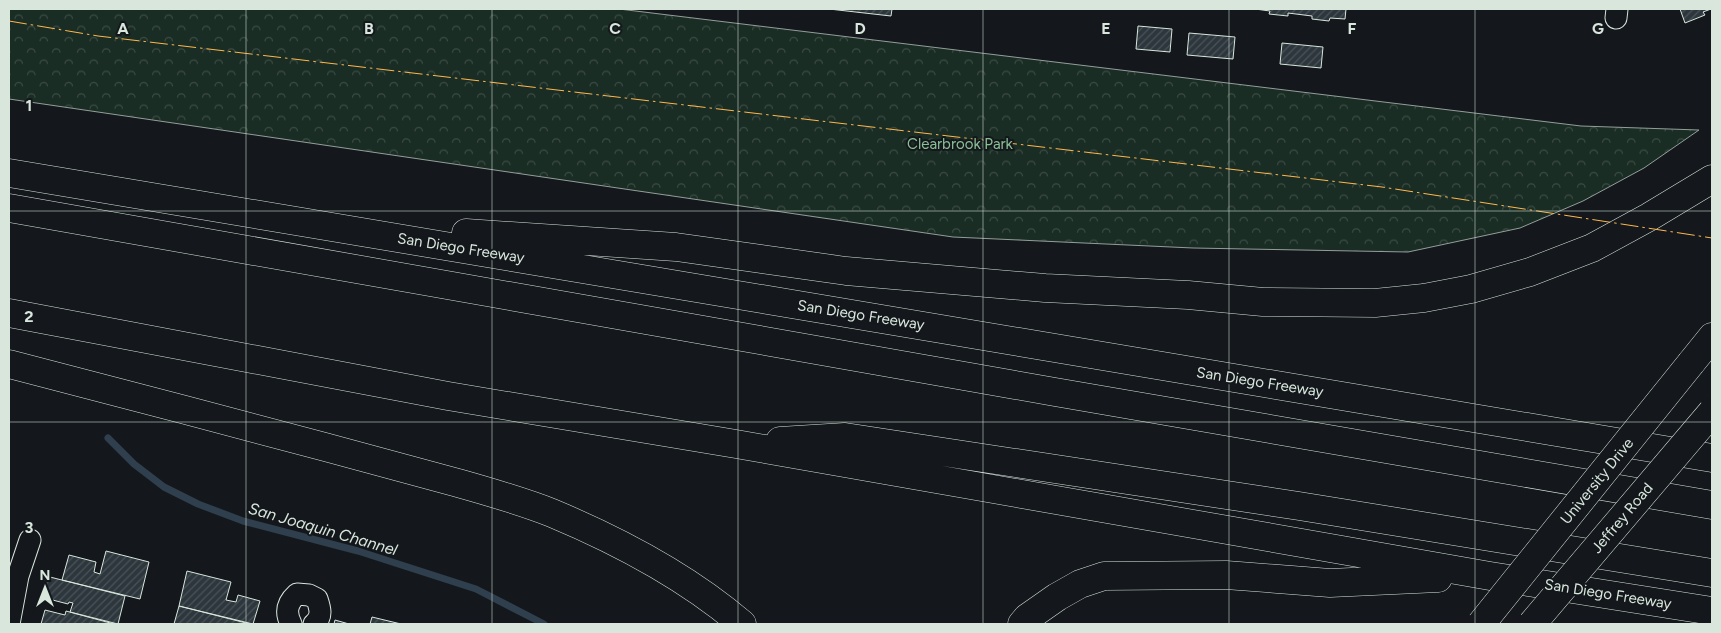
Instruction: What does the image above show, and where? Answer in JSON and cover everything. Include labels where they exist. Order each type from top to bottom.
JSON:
[{"type":"main road","name":"San Diego Freeway","points":[[9,172],[1712,458]]},
{"type":"main road","points":[[311,224],[676,247],[846,271],[1045,288],[1188,295],[1263,302],[1375,303],[1424,298],[1471,289],[1530,272],[1592,248],[1649,217],[1712,179]]},
{"type":"main road","points":[[9,208],[1712,505]]},
{"type":"main road","name":"San Diego Freeway","points":[[9,313],[448,396],[736,444],[1490,576],[1712,610]]},
{"type":"main road","name":"University Drive","points":[[1481,624],[1712,337]]},
{"type":"main road","points":[[9,364],[426,474],[526,504],[584,527],[637,554],[681,579],[723,608],[742,624]]},
{"type":"main road","name":"Jeffrey Road","points":[[1532,624],[1712,412]]},
{"type":"main road","points":[[1551,430],[1712,439]]},
{"type":"main road","name":"San Diego Freeway","points":[[736,444],[845,437],[1299,506],[1712,573]]},
{"type":"main road","points":[[1022,624],[1027,618],[1057,597],[1080,584],[1104,576],[1226,575],[1330,583],[1490,576]]},
{"type":"street","points":[[9,624],[18,576],[30,540]]},
{"type":"street","points":[[291,624],[287,612],[289,601],[297,594],[309,595],[317,599],[321,612],[318,622],[314,624]]},
{"type":"green space","name":"Clearbrook Park","points":[[9,9],[619,9],[1581,126],[1699,130],[1644,168],[1583,201],[1520,228],[1408,252],[1193,248],[953,237],[9,99]]},
{"type":"building","points":[[829,9],[892,9],[891,16]]},
{"type":"building","points":[[1255,9],[1346,9],[1345,19],[1330,18],[1329,21],[1312,19],[1312,16],[1288,13],[1288,16],[1269,14],[1270,11]]},
{"type":"building","points":[[1680,9],[1711,9],[1703,12],[1705,15],[1685,23]]},
{"type":"building","points":[[1138,26],[1172,29],[1170,52],[1136,49]]},
{"type":"building","points":[[1189,33],[1235,37],[1233,59],[1187,55]]},
{"type":"building","points":[[1282,43],[1323,47],[1321,68],[1280,64]]},
{"type":"building","points":[[106,551],[149,562],[140,599],[62,580],[69,555],[96,562],[94,572],[100,574]]},
{"type":"building","points":[[187,571],[231,582],[226,600],[236,602],[238,595],[260,601],[253,624],[179,606]]},
{"type":"building","points":[[46,576],[125,596],[118,624],[70,612],[73,603],[69,602],[68,604],[41,597]]},
{"type":"building","points":[[179,606],[250,624],[174,624]]},
{"type":"building","points":[[45,610],[65,615],[66,611],[114,624],[41,624]]},
{"type":"building","points":[[372,617],[401,624],[370,624]]},
{"type":"building","points":[[335,620],[349,624],[334,624]]},
{"type":"waterway","name":"San Joaquin Channel","points":[[108,438],[134,464],[164,487],[198,504],[243,521],[358,551],[476,589],[544,624]]},
{"type":"power","points":[[9,21],[98,36],[1382,187],[1712,238]]}]
